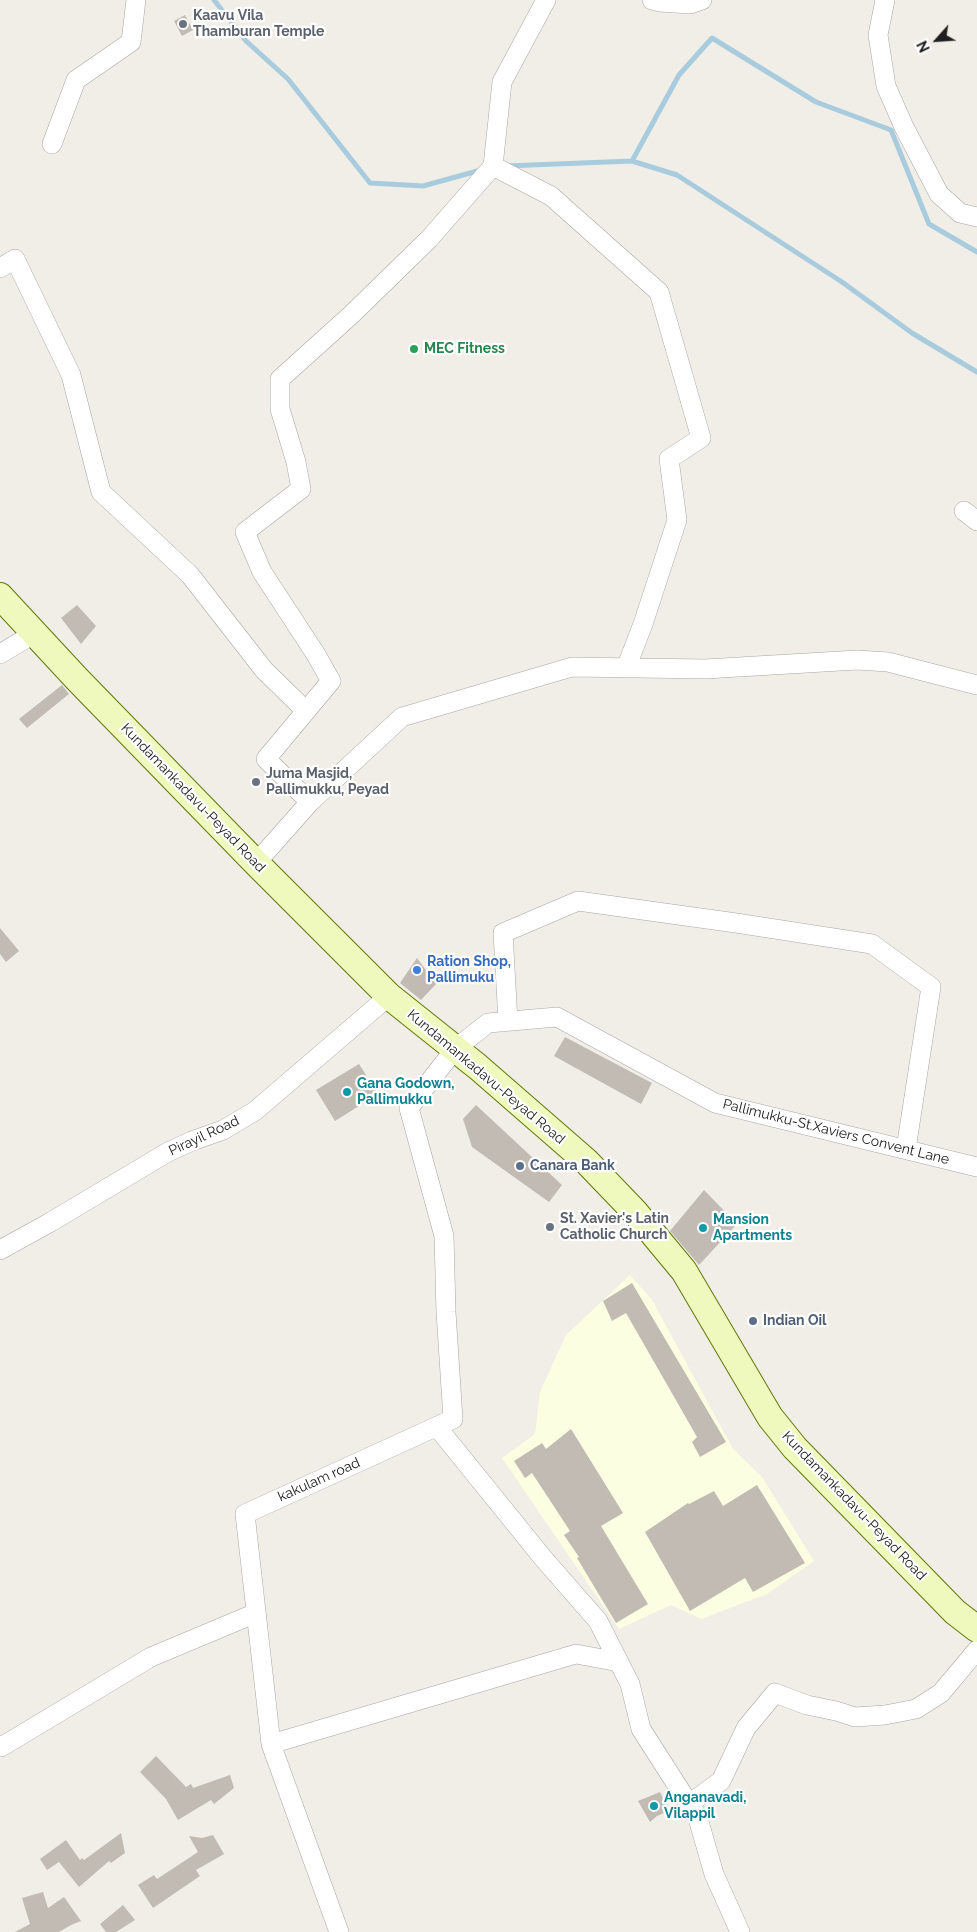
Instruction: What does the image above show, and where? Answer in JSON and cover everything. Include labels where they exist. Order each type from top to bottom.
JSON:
[{"type":"main road","name":"Kundamankadavu-Peyad Road","points":[[0,596],[256,863],[388,996],[447,1060],[478,1067],[586,1161],[635,1212],[684,1271],[770,1417],[795,1448],[955,1612],[977,1628]]},
{"type":"street","points":[[52,144],[76,80],[131,42],[136,0]]},
{"type":"street","points":[[310,802],[266,759],[331,681],[262,572],[245,532],[301,489],[296,462],[280,410],[280,379],[351,315],[429,238],[493,166],[502,82],[546,0]]},
{"type":"street","points":[[652,0],[690,4],[702,0]]},
{"type":"street","points":[[885,0],[878,35],[886,86],[904,127],[938,194],[960,213],[977,217]]},
{"type":"street","points":[[493,166],[551,196],[659,292],[701,438],[669,459],[677,520],[643,624],[626,668]]},
{"type":"street","points":[[0,268],[15,259],[71,375],[101,492],[190,574],[264,670],[306,710]]},
{"type":"street","points":[[0,654],[35,633]]},
{"type":"street","points":[[256,863],[310,802],[402,717],[572,668],[705,669],[857,660],[888,662],[977,685]]},
{"type":"street","points":[[508,1021],[503,933],[578,901],[872,944],[931,987],[906,1149]]},
{"type":"street","name":"Pirayil Road","points":[[0,1250],[168,1152],[223,1130],[255,1111],[388,996]]},
{"type":"street","name":"Pallimukku-St.Xaviers Convent Lane","points":[[447,1060],[488,1023],[557,1017],[715,1103],[977,1167]]},
{"type":"street","name":"kakulam road","points":[[339,1932],[271,1744],[245,1514],[453,1419],[446,1312],[444,1236],[410,1108],[447,1060]]},
{"type":"street","points":[[437,1427],[543,1558],[598,1621],[630,1684],[641,1729],[697,1815],[714,1874],[740,1932]]},
{"type":"street","points":[[0,1745],[1,1747],[151,1656],[256,1613]]},
{"type":"street","points":[[689,1804],[721,1781],[746,1728],[775,1693],[807,1705],[855,1717],[885,1715],[916,1709],[941,1693],[977,1650]]},
{"type":"street","points":[[271,1744],[576,1654],[619,1662]]},
{"type":"shaded area","points":[[630,1275],[652,1300],[733,1449],[762,1477],[814,1561],[767,1594],[701,1619],[671,1605],[619,1629],[502,1458],[535,1434],[540,1392],[566,1335]]},
{"type":"building","name":"Kaavu Vila Thamburan Temple","points":[[185,15],[193,30],[182,36],[174,21]]},
{"type":"building","points":[[77,605],[96,626],[81,644],[61,618]]},
{"type":"building","points":[[62,685],[69,694],[27,728],[19,719]]},
{"type":"building","points":[[0,928],[19,951],[6,962],[0,954]]},
{"type":"building","name":"Ration Shop, Pallimuku","points":[[417,958],[436,984],[421,1000],[400,983]]},
{"type":"building","points":[[565,1037],[652,1083],[641,1104],[554,1056]]},
{"type":"building","name":"Gana Godown, Pallimukku","points":[[359,1064],[378,1094],[335,1121],[316,1090]]},
{"type":"building","name":"Canara Bank","points":[[476,1105],[562,1185],[549,1202],[472,1147],[463,1119]]},
{"type":"building","name":"Mansion Apartments","points":[[704,1190],[737,1224],[699,1265],[670,1231]]},
{"type":"building","points":[[632,1283],[726,1442],[700,1457],[692,1442],[697,1437],[626,1313],[612,1321],[603,1301]]},
{"type":"building","points":[[571,1429],[623,1513],[601,1526],[648,1604],[616,1623],[577,1558],[579,1557],[564,1535],[570,1531],[532,1473],[525,1478],[514,1461],[542,1443],[546,1449]]},
{"type":"building","points":[[757,1485],[805,1563],[753,1592],[745,1578],[690,1611],[645,1532],[688,1503],[714,1491],[723,1506]]},
{"type":"building","points":[[156,1756],[186,1787],[191,1784],[193,1788],[230,1775],[234,1788],[214,1804],[211,1800],[178,1820],[166,1799],[140,1772]]},
{"type":"building","name":"Anganavadi, Vilappil","points":[[660,1792],[669,1811],[657,1816],[650,1822],[638,1801]]},
{"type":"building","points":[[121,1833],[125,1853],[111,1863],[109,1861],[79,1887],[59,1862],[47,1870],[40,1859],[66,1840],[80,1860],[82,1858],[84,1860]]},
{"type":"building","points":[[213,1835],[224,1854],[196,1870],[200,1876],[153,1908],[138,1885],[154,1875],[157,1879],[198,1852],[189,1836],[202,1838]]},
{"type":"building","points":[[43,1892],[48,1908],[64,1897],[81,1921],[59,1932],[15,1932],[30,1924],[22,1898]]},
{"type":"building","points":[[123,1905],[135,1920],[116,1932],[106,1932],[100,1924]]},
{"type":"waterway","points":[[214,0],[246,41],[288,79],[370,183],[423,186],[481,170]]},
{"type":"waterway","points":[[632,161],[679,75],[712,38],[816,102],[891,130],[929,224],[977,252]]},
{"type":"waterway","points":[[506,166],[632,161],[677,175],[842,282],[912,333],[977,372]]},
{"type":"place","name":"Kaavu Vila Thamburan Temple","points":[[183,24]]},
{"type":"place","name":"MEC Fitness","points":[[414,349]]},
{"type":"place","name":"Juma Masjid, Pallimukku, Peyad","points":[[256,782]]},
{"type":"place","name":"Ration Shop, Pallimuku","points":[[417,970]]},
{"type":"place","name":"Gana Godown, Pallimukku","points":[[347,1092]]},
{"type":"place","name":"Canara Bank","points":[[520,1166]]},
{"type":"place","name":"St. Xavier's Latin Catholic Church","points":[[550,1227]]},
{"type":"place","name":"Mansion Apartments","points":[[703,1228]]},
{"type":"place","name":"Indian Oil","points":[[753,1321]]},
{"type":"place","name":"Anganavadi, Vilappil","points":[[654,1806]]}]
